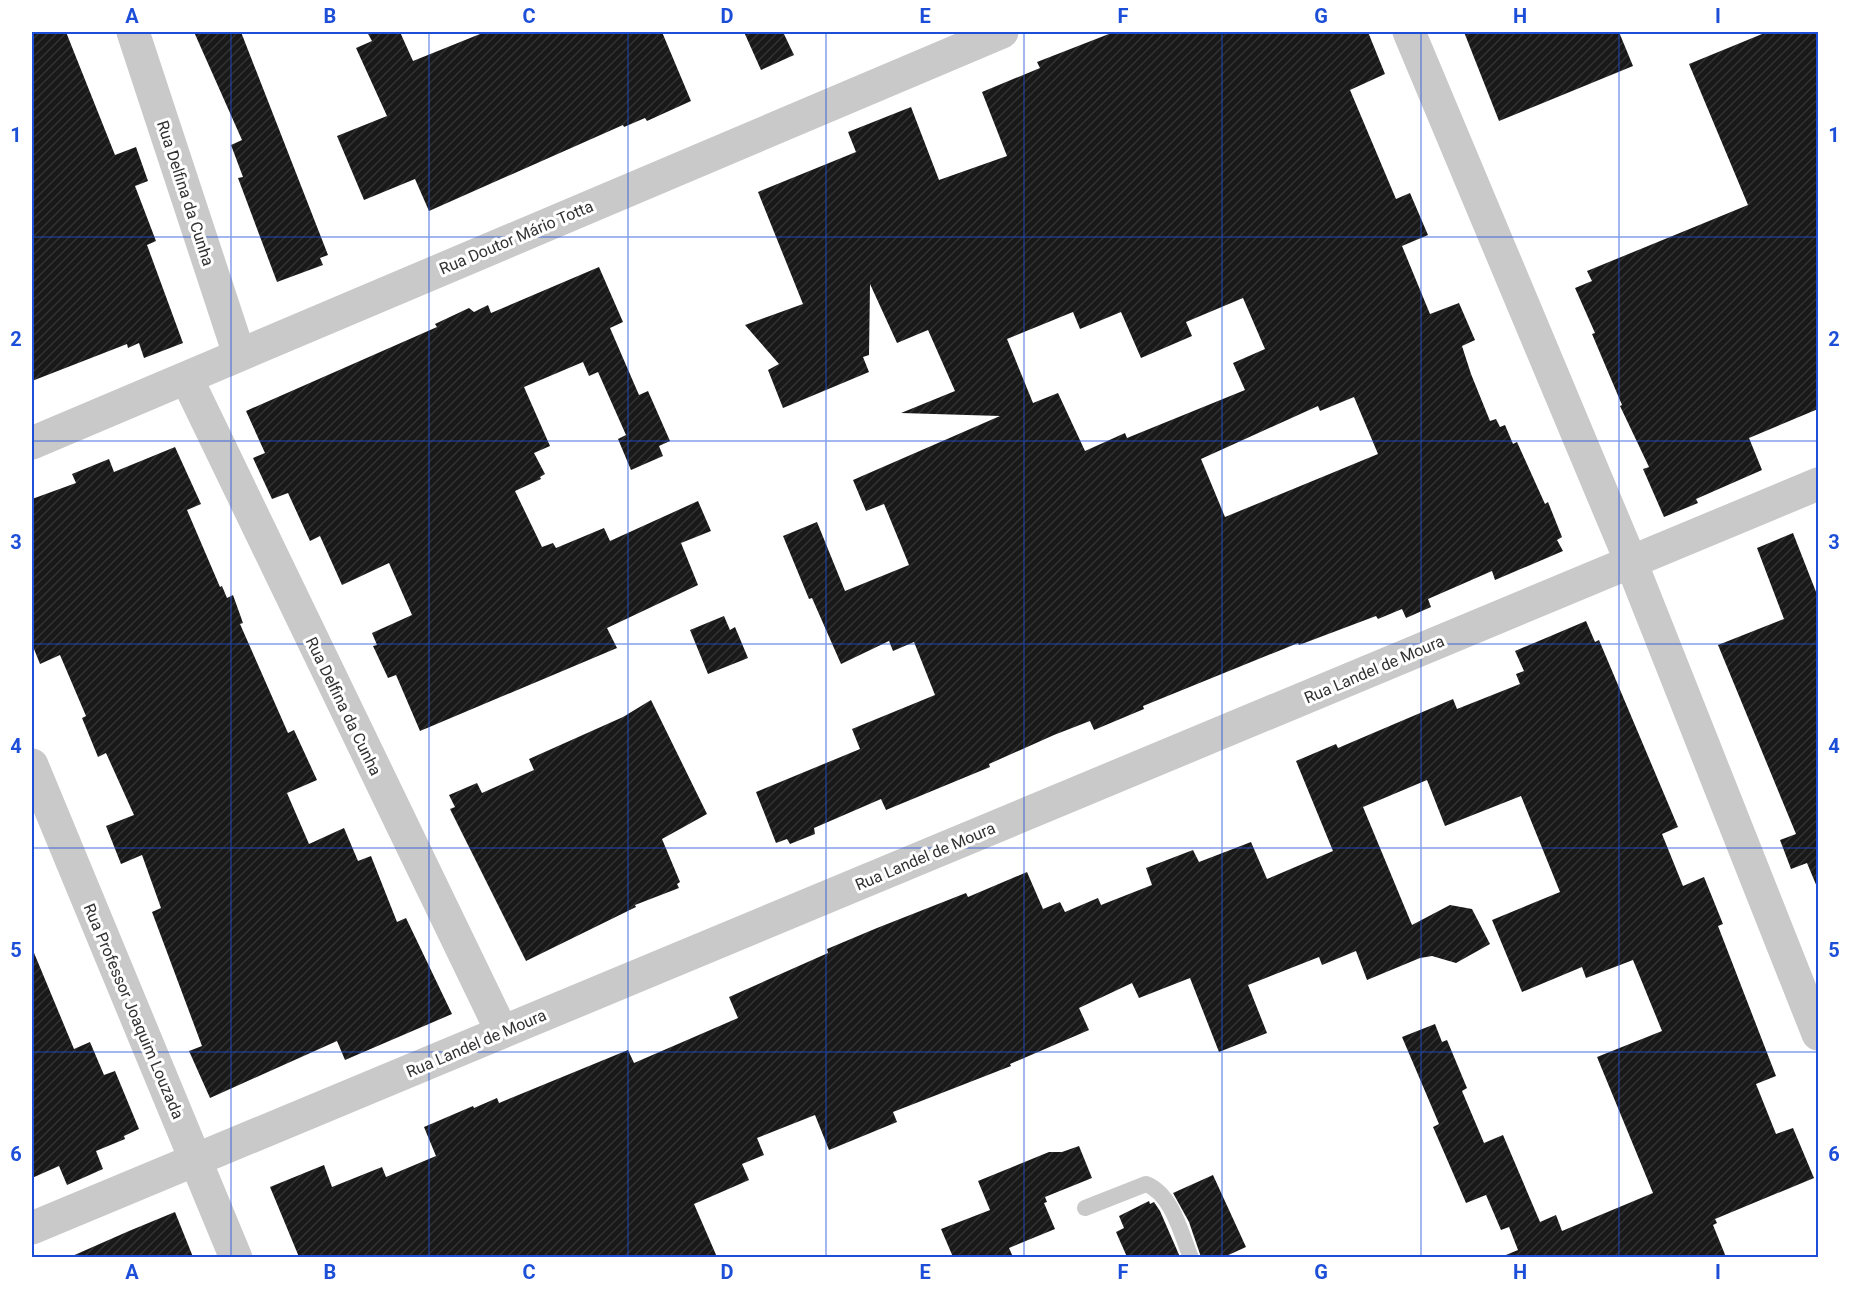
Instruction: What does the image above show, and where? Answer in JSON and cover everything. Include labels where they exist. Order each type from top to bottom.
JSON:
[{"type":"street","name":"Rua Delfina da Cunha","points":[[133,32],[239,354]]},
{"type":"street","name":"Rua Doutor Mário Totta","points":[[32,443],[1002,32]]},
{"type":"street","points":[[1409,32],[1631,562],[1818,1034]]},
{"type":"street","name":"Rua Delfina da Cunha","points":[[187,379],[501,1032]]},
{"type":"street","name":"Rua Landel de Moura","points":[[32,1228],[1818,484]]},
{"type":"street","name":"Rua Professor Joaquim Louzada","points":[[32,765],[236,1257]]},
{"type":"lane","points":[[1085,1208],[1146,1184],[1154,1186],[1164,1195],[1191,1257]]},
{"type":"building","points":[[32,32],[66,32],[115,155],[136,147],[148,181],[135,186],[156,241],[147,245],[183,343],[144,358],[139,343],[128,348],[127,344],[32,381]]},
{"type":"building","points":[[194,32],[241,32],[328,255],[320,258],[323,265],[277,282],[238,178],[243,177],[231,145],[242,140]]},
{"type":"building","points":[[367,32],[400,32],[413,61],[485,32],[662,32],[691,101],[647,121],[645,118],[624,127],[623,125],[429,211],[415,179],[364,200],[337,136],[387,116],[356,48],[372,41]]},
{"type":"building","points":[[744,32],[783,32],[794,55],[761,70]]},
{"type":"building","points":[[1114,32],[1368,32],[1385,74],[1350,90],[1396,199],[1410,193],[1428,235],[1402,246],[1430,314],[1459,303],[1475,340],[1462,346],[1490,421],[1496,419],[1500,427],[1505,425],[1513,444],[1517,442],[1545,504],[1548,502],[1562,537],[1557,540],[1563,551],[1495,580],[1492,571],[1428,599],[1431,607],[1406,618],[1402,609],[1378,619],[1376,616],[1299,645],[1298,643],[1143,706],[1144,709],[1094,730],[1090,721],[1054,735],[989,764],[990,767],[886,810],[881,799],[814,828],[815,834],[790,844],[787,839],[776,843],[756,792],[860,749],[852,729],[935,695],[914,642],[893,651],[889,641],[841,664],[812,598],[809,599],[783,536],[817,522],[845,591],[909,565],[884,504],[866,511],[853,480],[1000,416],[901,413],[955,391],[928,330],[897,343],[870,284],[869,355],[863,357],[869,372],[783,408],[768,370],[779,364],[745,325],[803,304],[758,192],[856,152],[848,132],[911,107],[939,180],[1007,156],[982,92],[1040,68],[1037,62]],"holes":[[[1243,298],[1265,349],[1233,363],[1245,390],[1127,438],[1125,433],[1085,451],[1058,393],[1033,403],[1007,339],[1073,312],[1080,329],[1121,312],[1141,358],[1192,336],[1186,322]],[[1354,397],[1378,454],[1225,517],[1201,459],[1318,406],[1320,411]]]},
{"type":"building","points":[[1464,32],[1619,32],[1633,66],[1499,121]]},
{"type":"building","points":[[1767,32],[1818,32],[1818,409],[1749,438],[1762,470],[1696,499],[1698,503],[1664,517],[1643,469],[1649,467],[1620,406],[1622,405],[1592,334],[1595,333],[1575,288],[1592,281],[1587,271],[1748,205],[1689,64]]},
{"type":"building","points":[[599,267],[623,322],[610,328],[639,395],[648,391],[670,441],[659,446],[663,456],[631,470],[618,439],[626,435],[598,372],[589,376],[583,362],[524,387],[550,446],[534,453],[545,474],[540,477],[541,479],[515,491],[542,547],[553,543],[556,548],[604,528],[610,541],[698,501],[711,531],[681,543],[698,585],[607,628],[617,648],[420,731],[396,675],[388,678],[373,646],[377,645],[372,633],[412,615],[389,563],[342,585],[320,536],[310,541],[288,493],[272,499],[253,458],[265,453],[246,411],[437,327],[435,324],[469,308],[474,312],[488,305],[491,313]]},
{"type":"building","points":[[175,447],[201,504],[187,510],[220,587],[222,586],[227,598],[233,595],[243,623],[240,624],[288,733],[294,730],[317,780],[287,793],[309,844],[344,828],[358,861],[371,856],[397,922],[406,918],[452,1014],[345,1060],[337,1041],[210,1098],[189,1051],[202,1046],[152,912],[161,908],[142,855],[121,864],[106,826],[134,815],[106,753],[98,757],[82,718],[86,716],[60,655],[40,664],[32,644],[32,499],[76,483],[72,474],[109,459],[114,472]]},
{"type":"building","points":[[1793,533],[1818,597],[1817,887],[1807,863],[1791,869],[1780,840],[1796,834],[1718,645],[1784,619],[1757,548]]},
{"type":"building","points":[[724,616],[730,630],[735,627],[748,658],[708,674],[690,630]]},
{"type":"building","points":[[1586,621],[1595,642],[1599,640],[1678,827],[1662,834],[1683,886],[1704,877],[1723,924],[1718,926],[1776,1076],[1756,1084],[1776,1134],[1793,1128],[1814,1178],[1715,1219],[1717,1223],[1713,1225],[1726,1257],[1501,1257],[1518,1250],[1509,1227],[1501,1230],[1486,1195],[1466,1203],[1433,1127],[1439,1124],[1402,1037],[1435,1024],[1442,1042],[1447,1040],[1467,1088],[1462,1091],[1484,1143],[1503,1135],[1540,1222],[1556,1215],[1562,1231],[1653,1193],[1597,1057],[1662,1031],[1633,960],[1586,978],[1582,967],[1522,992],[1492,920],[1560,892],[1521,796],[1445,826],[1427,780],[1363,807],[1412,925],[1450,905],[1472,909],[1490,944],[1456,963],[1432,956],[1420,958],[1367,980],[1356,951],[1322,965],[1319,957],[1248,985],[1267,1033],[1219,1052],[1190,978],[1139,998],[1132,983],[1079,1008],[1089,1030],[1010,1064],[1011,1066],[893,1112],[897,1122],[829,1150],[815,1115],[757,1138],[764,1155],[742,1164],[749,1180],[694,1204],[717,1257],[299,1257],[270,1187],[324,1165],[332,1187],[382,1167],[386,1177],[436,1156],[424,1127],[497,1098],[499,1103],[628,1050],[634,1063],[738,1018],[729,997],[828,953],[827,949],[966,893],[968,897],[1027,872],[1043,909],[1060,902],[1065,912],[1098,898],[1101,905],[1152,885],[1146,868],[1193,850],[1199,862],[1251,842],[1267,879],[1333,851],[1296,761],[1336,744],[1338,748],[1453,699],[1457,709],[1520,684],[1516,674],[1524,671],[1515,651]]},
{"type":"building","points":[[651,700],[707,814],[662,839],[680,882],[677,884],[679,888],[635,905],[636,907],[526,961],[450,809],[455,807],[449,795],[477,783],[482,793],[534,770],[529,759],[623,717]]},
{"type":"building","points":[[32,948],[74,1049],[90,1042],[104,1075],[115,1071],[139,1129],[124,1136],[125,1139],[96,1151],[103,1169],[67,1185],[59,1166],[32,1178]]},
{"type":"building","points":[[1079,1146],[1092,1178],[1045,1197],[1047,1202],[1044,1203],[1055,1229],[1009,1248],[1013,1257],[953,1257],[941,1229],[990,1210],[978,1181],[1049,1152],[1062,1152]]},
{"type":"building","points":[[1213,1175],[1246,1247],[1224,1257],[1201,1257],[1189,1222],[1173,1193]]},
{"type":"building","points":[[1149,1201],[1150,1204],[1154,1202],[1160,1211],[1180,1257],[1127,1257],[1116,1232],[1124,1228],[1119,1216]]},
{"type":"building","points":[[175,1212],[193,1257],[70,1257],[129,1231]]}]
